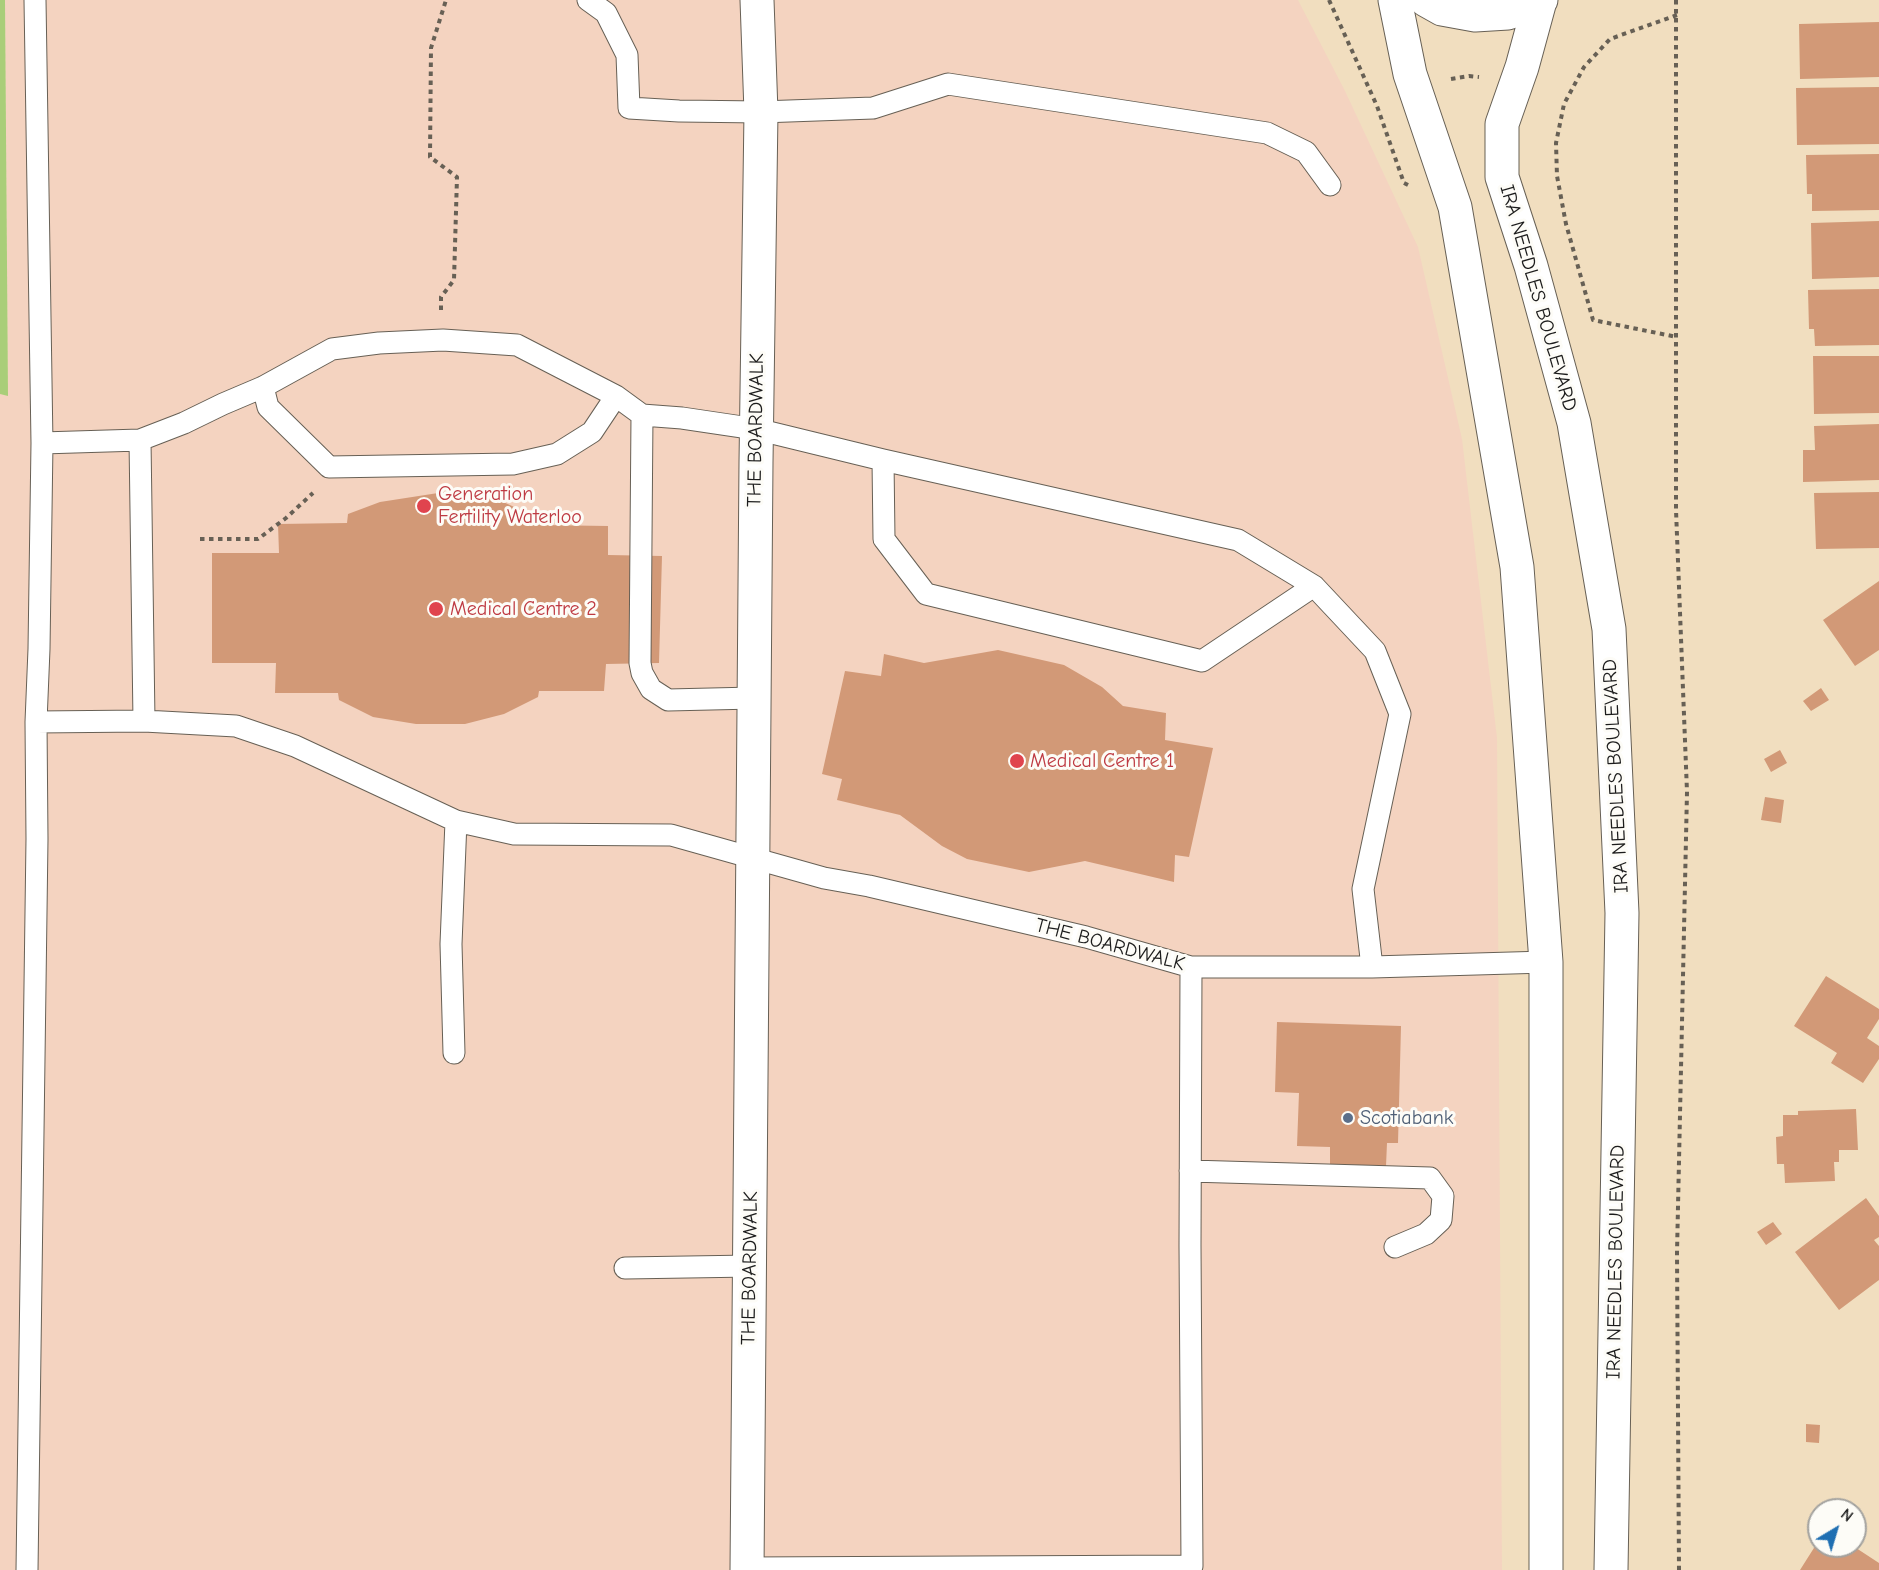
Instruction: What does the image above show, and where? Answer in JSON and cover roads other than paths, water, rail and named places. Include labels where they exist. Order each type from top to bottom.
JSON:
[{"type":"main road","points":[[1395,0],[1410,74],[1455,207],[1517,567],[1546,962],[1546,1570]]},
{"type":"main road","points":[[1426,0],[1442,9],[1475,15],[1508,13],[1540,0]]},
{"type":"main road","name":"IRA NEEDLES BOULEVARD","points":[[1540,0],[1522,67],[1502,124],[1502,177],[1531,266],[1574,423],[1609,629],[1622,913],[1611,1570]]},
{"type":"main road","name":"THE BOARDWALK","points":[[747,1569],[756,429],[761,112],[758,1]]},
{"type":"lane","points":[[27,1570],[37,839],[36,722],[42,443],[35,0]]},
{"type":"lane","points":[[588,0],[606,13],[627,55],[629,108],[761,112],[873,108],[948,84],[1267,133],[1306,152],[1330,185]]},
{"type":"lane","points":[[42,443],[140,440],[263,387],[332,349],[379,342],[443,340],[517,345],[616,396],[642,415],[682,417],[756,429],[1238,540],[1314,586],[1375,651],[1400,714],[1363,889],[1372,967]]},
{"type":"lane","points":[[263,387],[268,407],[329,467],[513,464],[557,454],[592,432],[616,396]]},
{"type":"lane","points":[[642,415],[640,663],[642,673],[651,689],[668,700],[754,698]]},
{"type":"lane","points":[[140,440],[144,722]]},
{"type":"lane","points":[[883,460],[884,539],[926,594],[1202,661],[1314,586]]},
{"type":"lane","points":[[36,722],[144,722],[236,726],[295,746],[456,821],[514,834],[671,835],[753,858]]},
{"type":"lane","points":[[454,1053],[451,944],[456,821]]},
{"type":"lane","name":"THE BOARDWALK","points":[[753,858],[824,878],[869,886],[1086,937],[1191,967],[1372,967],[1546,962]]},
{"type":"lane","points":[[747,1569],[1191,1568],[1191,967]]},
{"type":"lane","points":[[1190,1171],[1430,1178],[1443,1196],[1441,1220],[1426,1234],[1395,1247]]},
{"type":"lane","points":[[625,1268],[751,1266]]},
{"type":"place","name":"Generation Fertility Waterloo","points":[[424,506]]},
{"type":"place","name":"Medical Centre 2","points":[[436,609]]},
{"type":"place","name":"Medical Centre 1","points":[[1017,761]]},
{"type":"place","name":"Scotiabank","points":[[1348,1118]]}]
